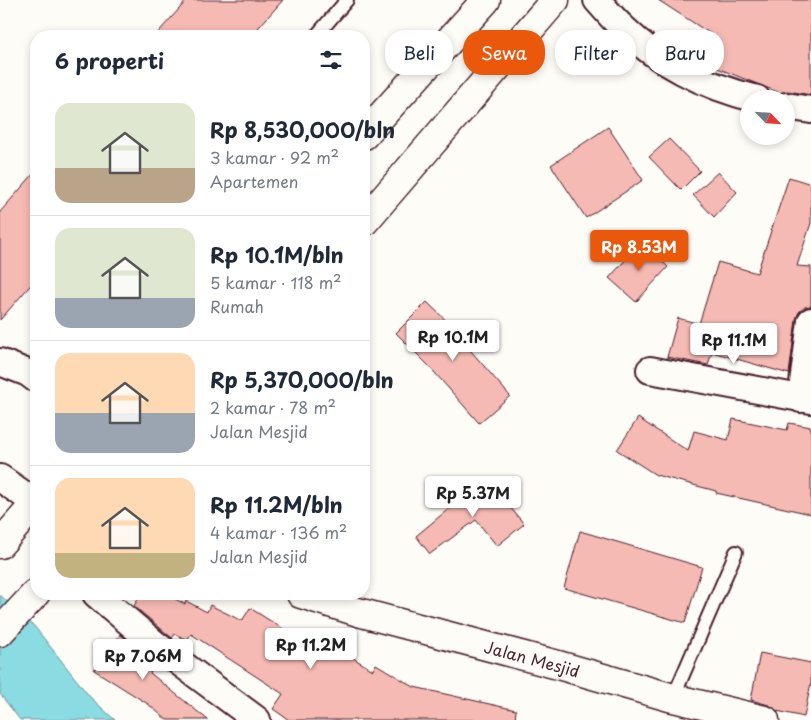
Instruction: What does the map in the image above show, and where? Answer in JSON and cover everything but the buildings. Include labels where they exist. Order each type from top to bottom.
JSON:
[{"type":"main road","points":[[370,128],[486,0]]},
{"type":"main road","points":[[370,215],[555,0]]},
{"type":"main road","points":[[2,542],[30,510]]},
{"type":"main road","points":[[0,632],[30,600]]},
{"type":"main road","name":"Jalan Mesjid","points":[[320,600],[673,698],[765,720]]},
{"type":"street","points":[[597,0],[623,29],[660,58],[699,80],[740,94]]},
{"type":"street","points":[[795,107],[811,110]]},
{"type":"street","points":[[650,370],[806,400],[811,321]]},
{"type":"street","points":[[0,362],[30,371]]},
{"type":"street","points":[[0,478],[30,499]]},
{"type":"street","points":[[103,600],[155,644],[257,720]]},
{"type":"lane","points":[[321,30],[347,0]]},
{"type":"lane","points":[[673,698],[736,552]]},
{"type":"water","points":[[0,595],[34,626],[90,697],[115,720],[20,720],[0,694]]}]
